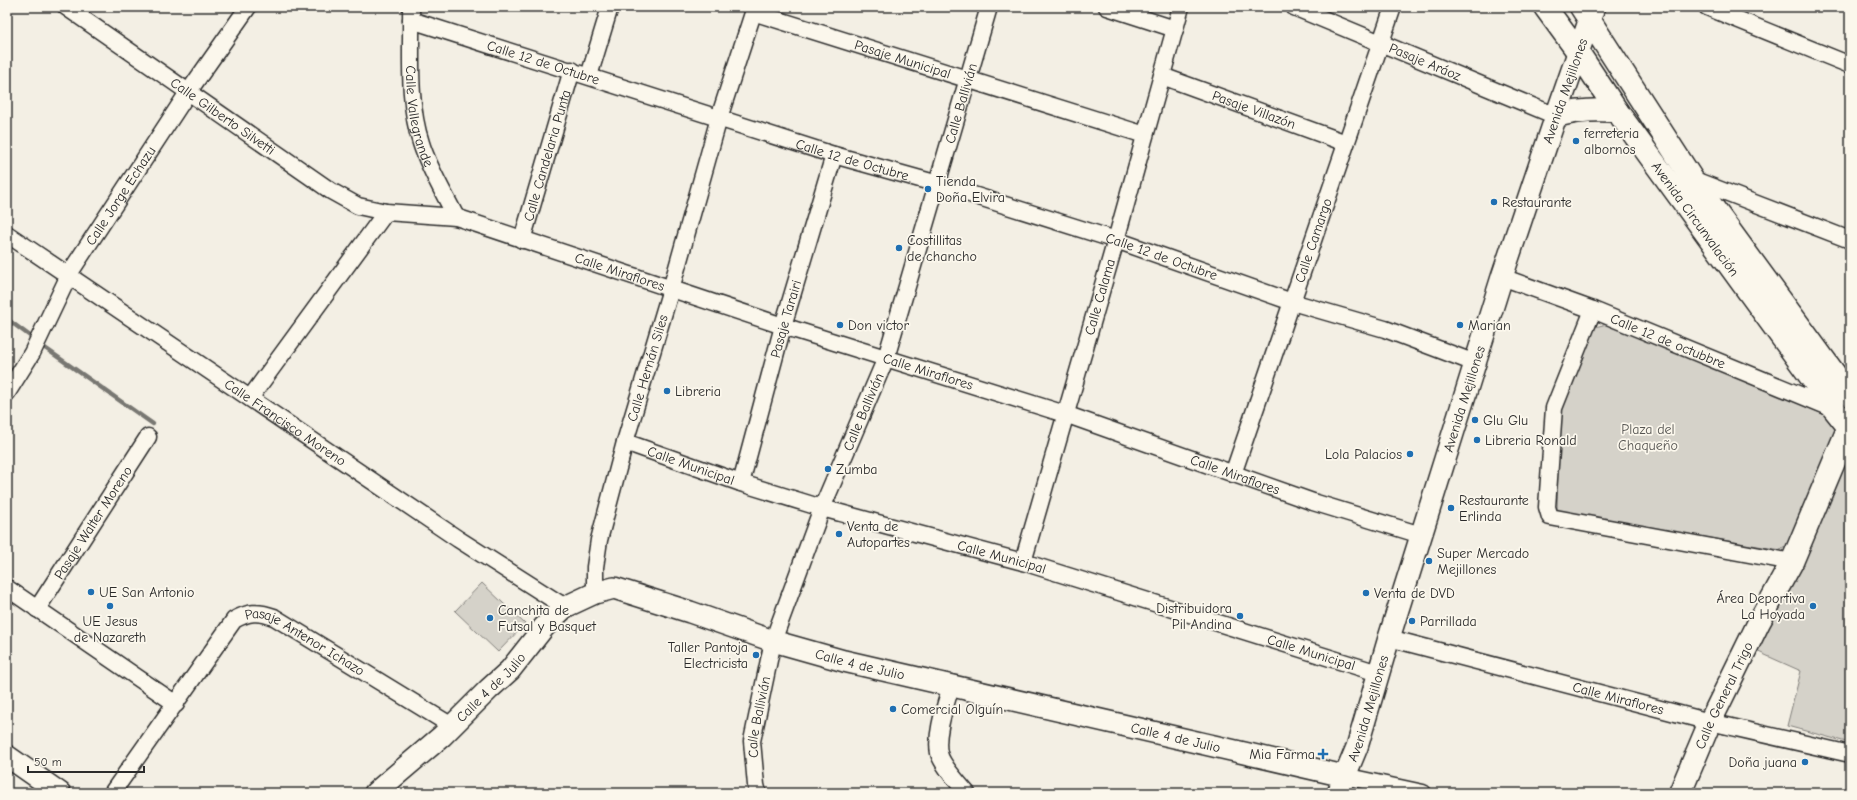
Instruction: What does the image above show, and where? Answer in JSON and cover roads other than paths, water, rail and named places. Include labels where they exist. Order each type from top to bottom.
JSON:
[{"type":"main road","name":"Avenida Circunvalación","points":[[1545,7],[1578,52],[1617,111],[1842,402]]},
{"type":"main road","name":"Avenida Circunvalación","points":[[1588,11],[1692,179],[1842,402],[1850,427]]},
{"type":"main road","points":[[1556,116],[1573,111],[1593,109],[1617,111]]},
{"type":"main road","name":"Calle General Trigo","points":[[1680,793],[1710,722],[1759,622],[1792,562],[1850,427]]},
{"type":"street","name":"Calle Gilberto Silvetti","points":[[66,7],[331,191],[358,206],[386,212],[434,216]]},
{"type":"street","name":"Calle Jorge Echazu","points":[[7,394],[12,375],[32,353],[68,276],[189,91],[248,7]]},
{"type":"street","points":[[589,76],[610,7]]},
{"type":"street","name":"Calle Ballivián","points":[[758,793],[752,742],[773,641],[822,508],[886,358],[989,7]]},
{"type":"street","points":[[1107,7],[1175,29]]},
{"type":"street","name":"Calle Calama","points":[[1023,562],[1182,7]]},
{"type":"street","name":"Pasaje Aráoz","points":[[1294,7],[1556,116]]},
{"type":"street","name":"Calle Camargo","points":[[1233,474],[1393,7]]},
{"type":"street","points":[[1707,7],[1850,65]]},
{"type":"street","name":"Pasaje Municipal","points":[[754,9],[968,80],[1145,135]]},
{"type":"street","name":"Calle Hernán Siles","points":[[595,593],[595,567],[599,540],[625,442],[671,289],[719,118],[754,9]]},
{"type":"street","name":"Avenida Mejillones","points":[[1341,785],[1357,747],[1388,638],[1420,535],[1502,277],[1578,52],[1588,11]]},
{"type":"street","name":"Calle 12 de Octubre","points":[[411,14],[589,76],[834,155],[938,184],[1116,240],[1292,302],[1385,329],[1475,363]]},
{"type":"street","name":"Calle Vallegrande","points":[[411,14],[410,60],[413,99],[421,143],[436,179],[456,217]]},
{"type":"street","name":"Calle Candelaria Punta","points":[[522,240],[572,70]]},
{"type":"street","name":"Pasaje Villazón","points":[[1162,76],[1346,143]]},
{"type":"street","name":"Pasaje Tarairi","points":[[741,483],[783,326],[834,155]]},
{"type":"street","points":[[1692,179],[1850,240]]},
{"type":"street","points":[[250,398],[386,212]]},
{"type":"street","name":"Calle Miraflores","points":[[434,216],[456,217],[783,326],[1065,414],[1313,502],[1420,535]]},
{"type":"street","name":"Calle Francisco Moreno","points":[[7,234],[458,539],[566,607]]},
{"type":"street","name":"Calle 12 de octubbre","points":[[1502,277],[1842,402]]},
{"type":"street","points":[[1593,310],[1554,408],[1547,507],[1550,518],[1792,562]]},
{"type":"street","name":"Pasaje Walter Moreno","points":[[37,608],[148,437]]},
{"type":"street","name":"Calle Municipal","points":[[625,442],[741,483],[822,508],[1023,562],[1378,673]]},
{"type":"street","points":[[7,588],[176,704]]},
{"type":"street","name":"Calle 4 de Julio","points":[[375,793],[452,726],[510,670],[544,627],[566,607],[595,593],[614,588],[690,612],[773,641],[844,661],[952,686],[1341,785],[1423,793]]},
{"type":"street","name":"Pasaje Antenor Ichazo","points":[[112,793],[234,620],[253,612],[274,617],[452,726]]},
{"type":"street","name":"Calle Miraflores","points":[[1388,638],[1710,722],[1850,754]]},
{"type":"street","points":[[952,686],[940,724],[938,753],[954,779],[967,793]]},
{"type":"street","points":[[7,756],[60,793]]},
{"type":"waterway","points":[[7,319],[30,336]]},
{"type":"waterway","points":[[45,348],[153,424]]},
{"type":"place","name":"ferreteria albornos","points":[[1576,141]]},
{"type":"place","name":"Tienda Doña Elvira","points":[[928,189]]},
{"type":"place","name":"Restaurante","points":[[1494,202]]},
{"type":"place","name":"Costillitas de chancho","points":[[899,248]]},
{"type":"place","name":"Don victor","points":[[840,325]]},
{"type":"place","name":"Marian","points":[[1460,325]]},
{"type":"place","name":"Libreria","points":[[667,391]]},
{"type":"place","name":"Glu Glu","points":[[1475,420]]},
{"type":"place","name":"Libreria Ronald","points":[[1477,440]]},
{"type":"place","name":"Lola Palacios","points":[[1410,454]]},
{"type":"place","name":"Zumba","points":[[828,469]]},
{"type":"place","name":"Restaurante Erlinda","points":[[1451,508]]},
{"type":"place","name":"Venta de Autopartes","points":[[839,534]]},
{"type":"place","name":"Super Mercado Mejillones","points":[[1429,561]]},
{"type":"place","name":"UE San Antonio","points":[[91,592]]},
{"type":"place","name":"Venta de DVD","points":[[1366,593]]},
{"type":"place","name":"UE Jesus de Nazareth","points":[[110,606]]},
{"type":"place","name":"Área Deportiva La Hoyada","points":[[1813,606]]},
{"type":"place","name":"Distribuidora Pil Andina","points":[[1240,616]]},
{"type":"place","name":"Canchita de Futsal y Basquet","points":[[490,618]]},
{"type":"place","name":"Parrillada","points":[[1412,621]]},
{"type":"place","name":"Taller Pantoja Electricista","points":[[756,655]]},
{"type":"place","name":"Comercial Olguín","points":[[893,709]]},
{"type":"place","name":"Mia Farma","points":[[1323,754]]},
{"type":"place","name":"Doña juana","points":[[1805,762]]},
{"type":"park label","name":"Plaza del Chaqueño","points":[[1648,438]]}]
